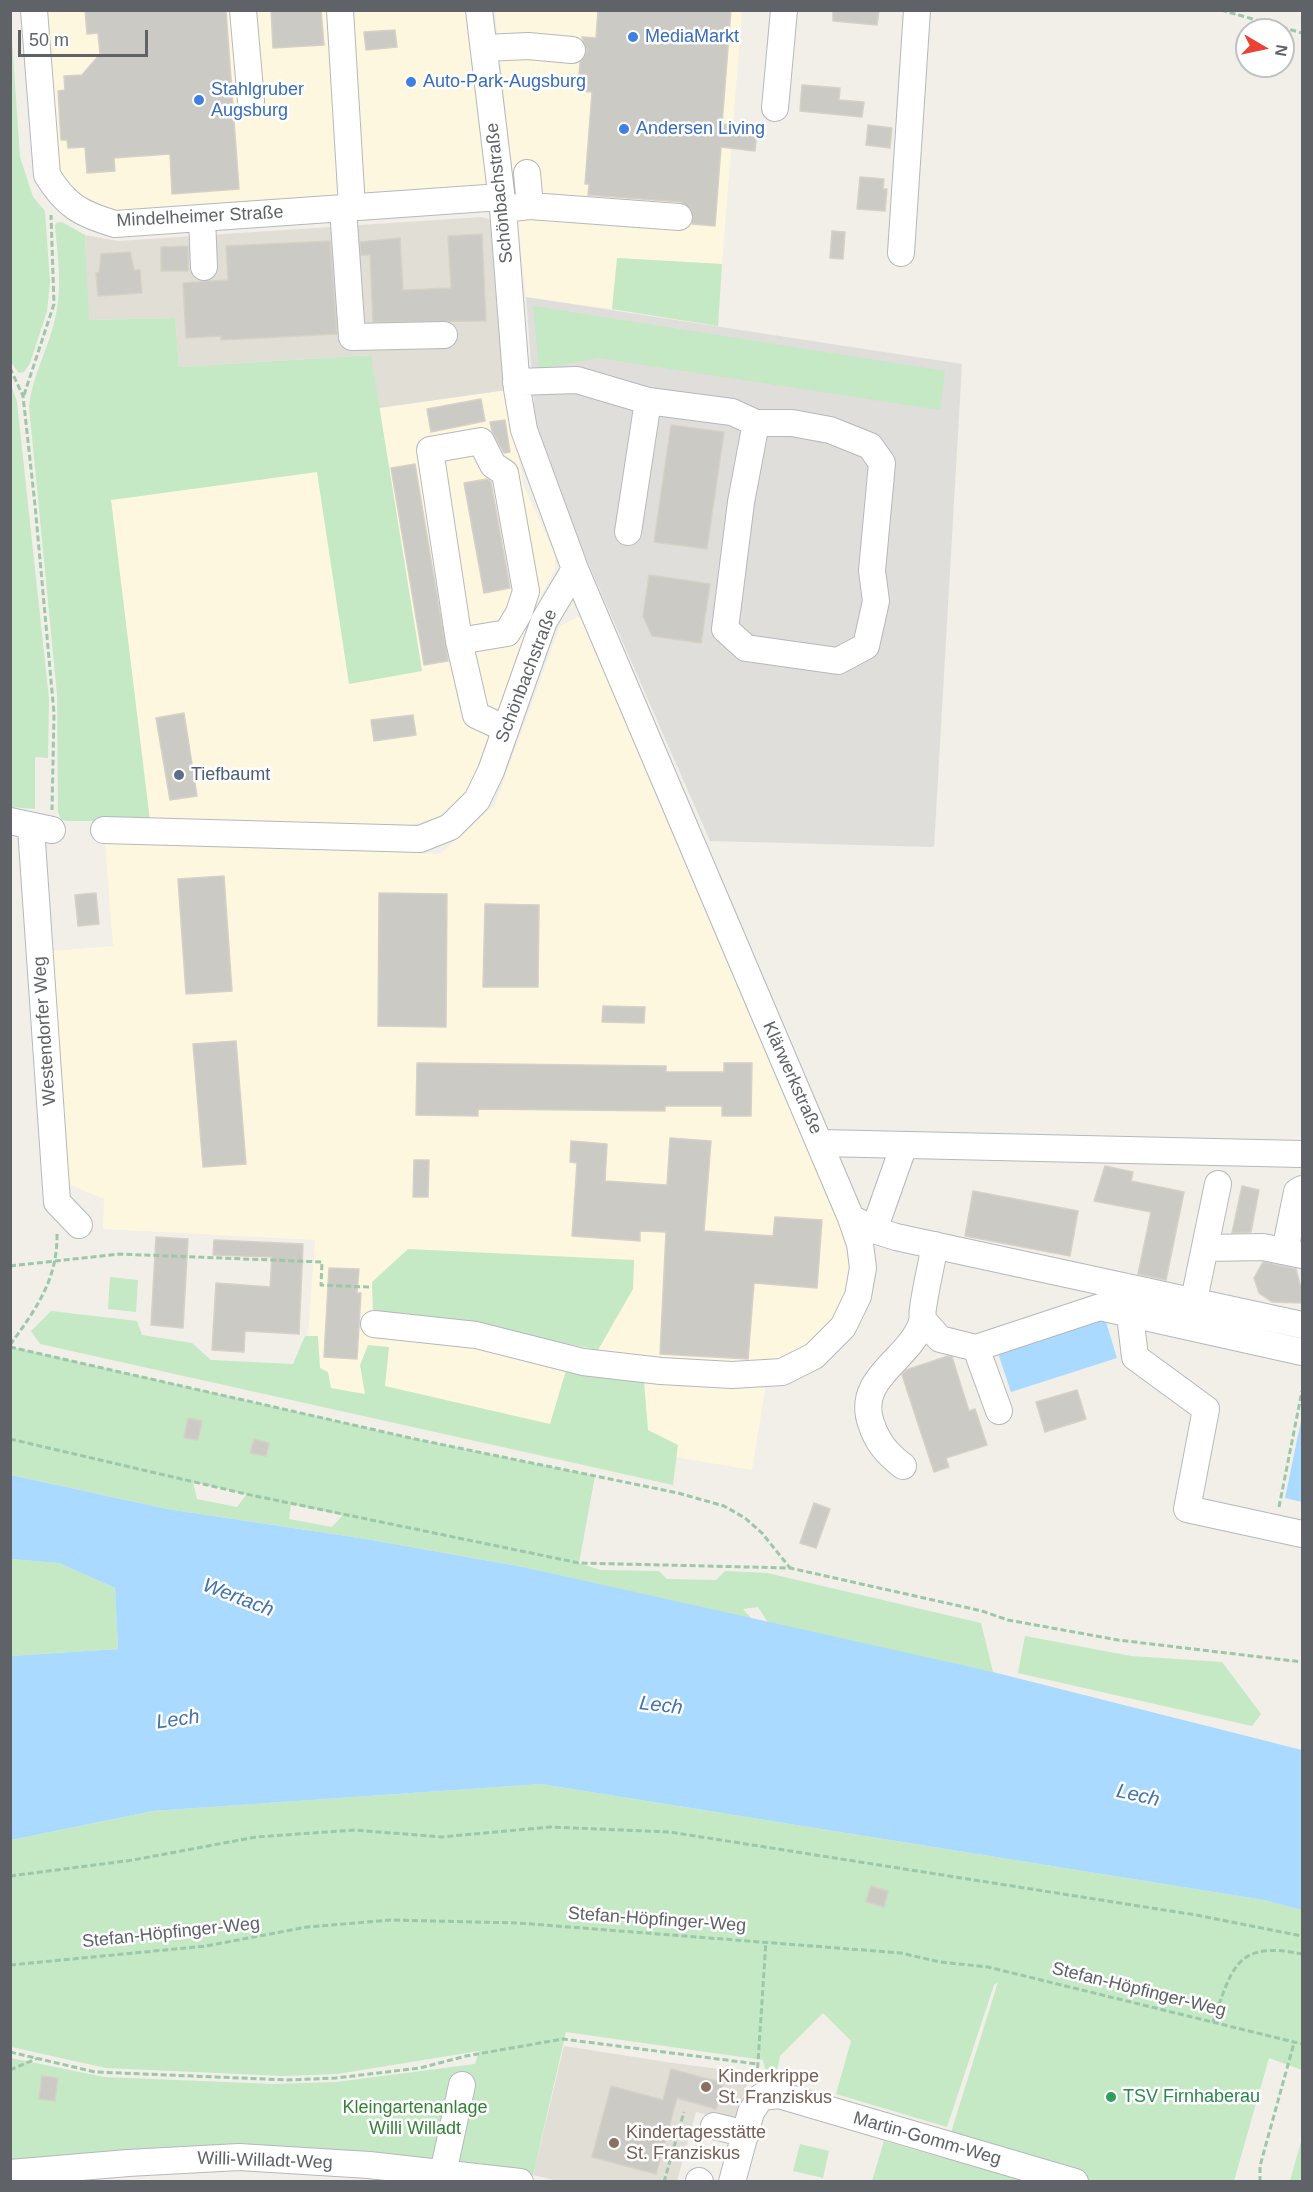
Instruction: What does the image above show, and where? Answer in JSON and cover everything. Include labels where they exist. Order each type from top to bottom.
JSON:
[{"type":"street","name":"Mindelheimer Straße","points":[[34,10],[47,175],[59,195],[74,208],[91,217],[115,224],[347,208],[502,203],[679,217]]},
{"type":"street","points":[[243,10],[251,101]]},
{"type":"street","points":[[340,10],[352,337],[444,335]]},
{"type":"street","name":"Schönbachstraße","points":[[104,830],[420,839],[450,827],[477,800],[506,729],[544,621],[575,569],[524,430],[516,382],[502,203],[479,10]]},
{"type":"street","points":[[775,108],[784,10]]},
{"type":"street","points":[[901,253],[917,10]]},
{"type":"street","points":[[484,48],[528,46],[572,50]]},
{"type":"street","points":[[527,173],[530,206]]},
{"type":"street","points":[[202,218],[204,267]]},
{"type":"street","points":[[516,382],[578,380],[648,401],[732,412],[756,423],[792,423],[830,430],[870,446],[882,463],[872,571],[876,601],[866,646],[838,661],[746,648],[725,629],[741,502],[756,423]]},
{"type":"street","points":[[628,532],[648,401]]},
{"type":"street","points":[[459,641],[507,633],[519,613],[526,591],[505,473],[493,465],[481,441],[429,450],[459,641],[476,715],[506,729]]},
{"type":"street","name":"Klärwerkstraße","points":[[575,569],[820,1143],[1302,1154]]},
{"type":"street","name":"Westendorfer Weg","points":[[31,826],[57,1202]]},
{"type":"street","points":[[374,1324],[476,1335],[594,1363],[732,1375],[782,1372],[814,1356],[843,1327],[858,1296],[863,1268],[860,1244],[820,1143]]},
{"type":"street","points":[[874,1230],[904,1145]]},
{"type":"street","points":[[1194,1300],[1218,1184]]},
{"type":"street","points":[[1205,1248],[1250,1246],[1294,1253],[1297,1192],[1302,1189]]},
{"type":"street","points":[[57,1202],[79,1225]]},
{"type":"street","points":[[851,1218],[874,1230],[935,1245],[1302,1325]]},
{"type":"street","points":[[903,1466],[889,1455],[876,1438],[869,1419],[868,1401],[883,1372],[915,1337],[923,1320],[935,1245]]},
{"type":"street","points":[[923,1320],[940,1339],[976,1348],[1100,1307],[1302,1352]]},
{"type":"street","points":[[1130,1315],[1135,1357],[1206,1409],[1187,1509],[1302,1534]]},
{"type":"street","points":[[976,1348],[999,1412]]},
{"type":"street","points":[[443,2173],[462,2085]]},
{"type":"street","name":"Martin-Gomm-Weg","points":[[761,2097],[779,2095],[1075,2181]]},
{"type":"street","points":[[732,2181],[751,2112],[761,2097]]},
{"type":"street","points":[[714,2126],[746,2134]]},
{"type":"street","name":"Willi-Willadt-Weg","points":[[10,2173],[239,2157],[369,2165],[520,2181]]},
{"type":"path","points":[[1221,10],[1302,33]]},
{"type":"path","points":[[23,396],[54,304],[51,210],[53,202],[59,195]]},
{"type":"path","points":[[10,369],[23,396],[54,713],[31,826]]},
{"type":"path","points":[[57,1202],[56,1260],[50,1284],[42,1301],[10,1346],[415,1439],[678,1493],[724,1506],[745,1518],[762,1533],[790,1568]]},
{"type":"path","points":[[10,1266],[119,1254],[321,1262],[321,1285],[369,1287]]},
{"type":"path","points":[[1275,1528],[1302,1391]]},
{"type":"path","points":[[10,1439],[246,1494],[579,1563],[790,1568],[982,1611],[1008,1620],[1119,1640],[1302,1662]]},
{"type":"path","points":[[10,1876],[133,1860],[256,1837],[344,1830],[441,1837],[550,1827],[670,1832],[1196,1915],[1302,1936]]},
{"type":"path","name":"Stefan-Höpfinger-Weg","points":[[10,1965],[207,1946],[307,1928],[392,1920],[518,1923],[901,1953],[940,1962],[988,1966],[1302,2044]]},
{"type":"path","points":[[761,2097],[757,2064],[766,1941]]},
{"type":"path","points":[[1213,2022],[1229,1976],[1247,1955],[1275,1948],[1302,1954]]},
{"type":"path","points":[[10,2052],[95,2072],[287,2080],[336,2078],[420,2068],[466,2056],[563,2039],[757,2064]]},
{"type":"path","points":[[1260,2181],[1260,2166],[1294,2043]]},
{"type":"path","points":[[10,2070],[36,2059]]},
{"type":"path","points":[[664,2181],[684,2112]]},
{"type":"shaded area","points":[[34,11],[468,11],[491,188],[115,224],[59,195]]},
{"type":"shaded area","points":[[495,11],[742,11],[722,264],[617,258],[612,309],[526,297]]},
{"type":"shaded area","points":[[481,217],[489,219],[494,229],[507,390],[379,408],[370,355],[179,367],[175,318],[88,320],[85,235],[118,241]]},
{"type":"shaded area","points":[[526,297],[962,364],[934,847],[710,841],[542,458],[536,430]]},
{"type":"shaded area","points":[[507,390],[523,484],[555,555],[555,569],[540,598],[477,775],[459,802],[435,818],[409,825],[150,821],[111,500],[317,472],[349,683],[422,671],[379,408]]},
{"type":"shaded area","points":[[581,616],[774,1074],[835,1211],[854,1274],[834,1328],[800,1356],[769,1364],[752,1470],[304,1394],[315,1240],[103,1229],[104,1199],[67,1183],[52,951],[113,946],[105,842],[440,854],[495,805],[560,626]]},
{"type":"shaded area","name":"Kindertagesstätte St. Franziskus","points":[[564,2046],[751,2073],[734,2123],[696,2112],[677,2181],[558,2181],[533,2175]]},
{"type":"green space","points":[[11,26],[20,157],[33,197],[45,211],[50,282],[47,311],[30,363],[24,372],[19,373],[10,361]]},
{"type":"green space","points":[[62,222],[85,235],[89,320],[175,318],[179,367],[371,355],[422,671],[349,684],[317,472],[111,500],[150,821],[68,821],[61,820],[58,812],[57,694],[29,406],[33,385],[57,311],[59,275],[55,226],[56,223]]},
{"type":"green space","points":[[617,258],[722,264],[718,326],[612,309]]},
{"type":"green space","points":[[533,306],[945,371],[940,410],[598,358],[539,369]]},
{"type":"green space","points":[[11,384],[17,402],[49,699],[48,758],[35,757],[35,809],[11,807]]},
{"type":"green space","points":[[408,1249],[634,1260],[633,1289],[598,1350],[499,1330],[373,1315],[372,1282]]},
{"type":"green space","points":[[110,1277],[138,1280],[136,1312],[108,1309]]},
{"type":"green space","points":[[51,1311],[137,1321],[142,1335],[192,1343],[211,1360],[293,1364],[305,1336],[318,1336],[320,1368],[328,1372],[331,1388],[365,1394],[360,1365],[368,1345],[389,1347],[385,1386],[550,1424],[567,1367],[644,1381],[648,1430],[678,1445],[673,1485],[40,1344],[31,1331]]},
{"type":"green space","points":[[11,1347],[415,1439],[595,1476],[579,1563],[600,1570],[659,1571],[667,1579],[716,1580],[725,1571],[767,1573],[981,1623],[993,1672],[769,1624],[758,1607],[743,1609],[753,1620],[523,1567],[366,1539],[167,1509],[11,1475]],"holes":[[[193,1482],[245,1494],[246,1495],[237,1507],[197,1499]],[[291,1504],[342,1515],[342,1516],[332,1527],[289,1519]]]},
{"type":"green space","points":[[11,1559],[59,1563],[115,1588],[118,1649],[11,1656]]},
{"type":"green space","points":[[1025,1636],[1131,1656],[1222,1662],[1261,1714],[1252,1726],[1018,1673]]},
{"type":"green space","name":"Kleingartenanlage Willi Willadt","points":[[541,1784],[1264,1900],[1302,1910],[1302,2070],[1269,2058],[1234,2181],[872,2181],[884,2141],[943,2158],[998,1982],[994,1985],[947,2127],[836,2094],[851,2041],[823,2013],[780,2056],[775,2081],[768,2080],[763,2060],[566,2032],[533,2175],[248,2145],[11,2161],[11,2058],[104,2077],[273,2084],[336,2082],[475,2064],[479,2051],[337,2074],[284,2076],[106,2068],[11,2047],[11,1840],[153,1811]]},
{"type":"green space","points":[[1302,2138],[1302,2181],[1290,2181]]},
{"type":"green space","points":[[800,2144],[829,2151],[823,2178],[793,2171]]},
{"type":"water","points":[[1103,1312],[1117,1358],[1011,1392],[996,1347]]},
{"type":"water","points":[[1302,1416],[1302,1502],[1285,1498]]},
{"type":"water","points":[[11,1475],[167,1509],[366,1539],[523,1567],[993,1672],[1302,1750],[1302,1910],[1264,1900],[541,1784],[153,1811],[11,1840],[11,1656],[118,1649],[115,1588],[59,1563],[11,1559]]},
{"type":"building","points":[[85,10],[226,10],[239,189],[172,194],[170,154],[114,158],[115,171],[87,173],[85,147],[68,148],[67,140],[61,140],[58,91],[65,90],[64,76],[82,75],[100,54],[98,33],[87,34]]},
{"type":"building","points":[[271,10],[321,10],[324,45],[273,48]]},
{"type":"building","points":[[598,10],[731,10],[722,124],[757,128],[755,151],[721,147],[715,226],[692,224],[692,210],[681,202],[588,195],[589,184],[585,184],[592,92],[578,91],[580,62],[587,51],[582,37],[596,38]]},
{"type":"building","points":[[833,10],[879,10],[877,25],[833,21]]},
{"type":"building","points":[[395,30],[397,47],[366,50],[364,32]]},
{"type":"building","points":[[802,85],[840,88],[839,100],[864,102],[862,117],[800,111]]},
{"type":"building","points":[[868,125],[892,128],[890,148],[866,145]]},
{"type":"building","points":[[860,177],[884,179],[883,189],[887,189],[885,211],[857,209]]},
{"type":"building","points":[[832,231],[845,232],[843,259],[830,258]]},
{"type":"building","points":[[482,234],[486,321],[373,322],[370,255],[361,255],[360,242],[400,238],[403,290],[451,288],[448,236]]},
{"type":"building","points":[[330,241],[337,334],[221,340],[221,336],[186,338],[183,283],[228,280],[226,246]]},
{"type":"building","points":[[188,246],[188,271],[161,271],[161,247]]},
{"type":"building","points":[[130,252],[134,270],[140,270],[142,293],[98,296],[96,273],[99,273],[101,254]]},
{"type":"building","points":[[481,399],[485,421],[431,432],[427,409]]},
{"type":"building","points":[[505,420],[510,452],[504,453],[492,431],[490,422]]},
{"type":"building","points":[[671,425],[724,432],[707,549],[654,542]]},
{"type":"building","points":[[415,464],[448,661],[424,665],[391,468]]},
{"type":"building","points":[[487,479],[491,482],[510,588],[484,593],[464,483]]},
{"type":"building","points":[[649,575],[710,584],[701,643],[652,636],[643,616]]},
{"type":"building","points":[[184,713],[197,796],[170,800],[156,718]]},
{"type":"building","points":[[413,715],[416,735],[374,741],[371,720]]},
{"type":"building","points":[[224,876],[232,991],[186,994],[178,879]]},
{"type":"building","points":[[96,893],[99,924],[78,926],[75,895]]},
{"type":"building","points":[[379,893],[447,894],[446,1027],[378,1026]]},
{"type":"building","points":[[485,904],[539,905],[538,987],[483,987]]},
{"type":"building","points":[[603,1006],[645,1007],[644,1023],[602,1022]]},
{"type":"building","points":[[236,1041],[246,1164],[203,1167],[193,1044]]},
{"type":"building","points":[[417,1063],[666,1066],[666,1072],[724,1072],[724,1063],[752,1063],[751,1116],[722,1116],[722,1106],[665,1106],[665,1111],[478,1109],[478,1116],[416,1115]]},
{"type":"building","points":[[670,1138],[711,1141],[704,1231],[773,1236],[775,1217],[822,1220],[817,1288],[754,1283],[748,1359],[660,1354],[666,1232],[640,1231],[640,1241],[572,1236],[577,1163],[570,1162],[571,1141],[607,1144],[605,1181],[667,1185]]},
{"type":"building","points":[[414,1160],[429,1160],[428,1197],[413,1197]]},
{"type":"building","points":[[1105,1166],[1133,1172],[1131,1181],[1184,1192],[1166,1280],[1138,1274],[1151,1212],[1094,1201]]},
{"type":"building","points":[[1242,1186],[1259,1190],[1251,1232],[1232,1233]]},
{"type":"building","points":[[973,1191],[1078,1211],[1070,1256],[965,1236]]},
{"type":"building","points":[[156,1237],[188,1239],[183,1328],[151,1325]]},
{"type":"building","points":[[214,1240],[303,1244],[299,1334],[245,1331],[244,1352],[212,1350],[216,1283],[270,1287],[272,1257],[213,1255]]},
{"type":"building","points":[[1263,1262],[1296,1269],[1300,1285],[1302,1285],[1302,1303],[1272,1302],[1259,1293],[1254,1278]]},
{"type":"building","points":[[329,1268],[359,1269],[357,1293],[361,1293],[357,1359],[324,1357]]},
{"type":"building","points":[[948,1356],[952,1357],[969,1411],[975,1409],[987,1445],[946,1458],[949,1467],[934,1472],[902,1375],[906,1370]]},
{"type":"building","points":[[1077,1390],[1086,1419],[1045,1432],[1036,1402]]},
{"type":"building","points":[[188,1418],[202,1421],[198,1440],[184,1438]]},
{"type":"building","points":[[254,1439],[269,1443],[266,1456],[250,1453]]},
{"type":"building","points":[[814,1503],[830,1509],[816,1548],[800,1543]]},
{"type":"building","points":[[871,1886],[888,1891],[884,1907],[866,1902]]},
{"type":"building","points":[[671,2069],[723,2083],[716,2109],[677,2098],[656,2174],[592,2157],[611,2086],[663,2100]]},
{"type":"building","points":[[42,2076],[58,2078],[55,2101],[39,2099]]},
{"type":"place","name":"MediaMarkt","points":[[633,37]]},
{"type":"place","name":"Auto-Park-Augsburg","points":[[411,82]]},
{"type":"place","name":"Stahlgruber Augsburg","points":[[199,100]]},
{"type":"place","name":"Andersen Living","points":[[624,129]]},
{"type":"place","name":"Tiefbaumt","points":[[179,775]]},
{"type":"place","name":"Kinderkrippe St. Franziskus","points":[[706,2087]]},
{"type":"place","name":"TSV Firnhaberau","points":[[1111,2097]]},
{"type":"place","name":"Kindertagesstätte St. Franziskus","points":[[614,2143]]},
{"type":"water label","name":"Wertach","points":[[238,1598]]},
{"type":"water label","name":"Lech","points":[[661,1706]]},
{"type":"water label","name":"Lech","points":[[178,1720]]},
{"type":"water label","name":"Lech","points":[[1138,1796]]}]
